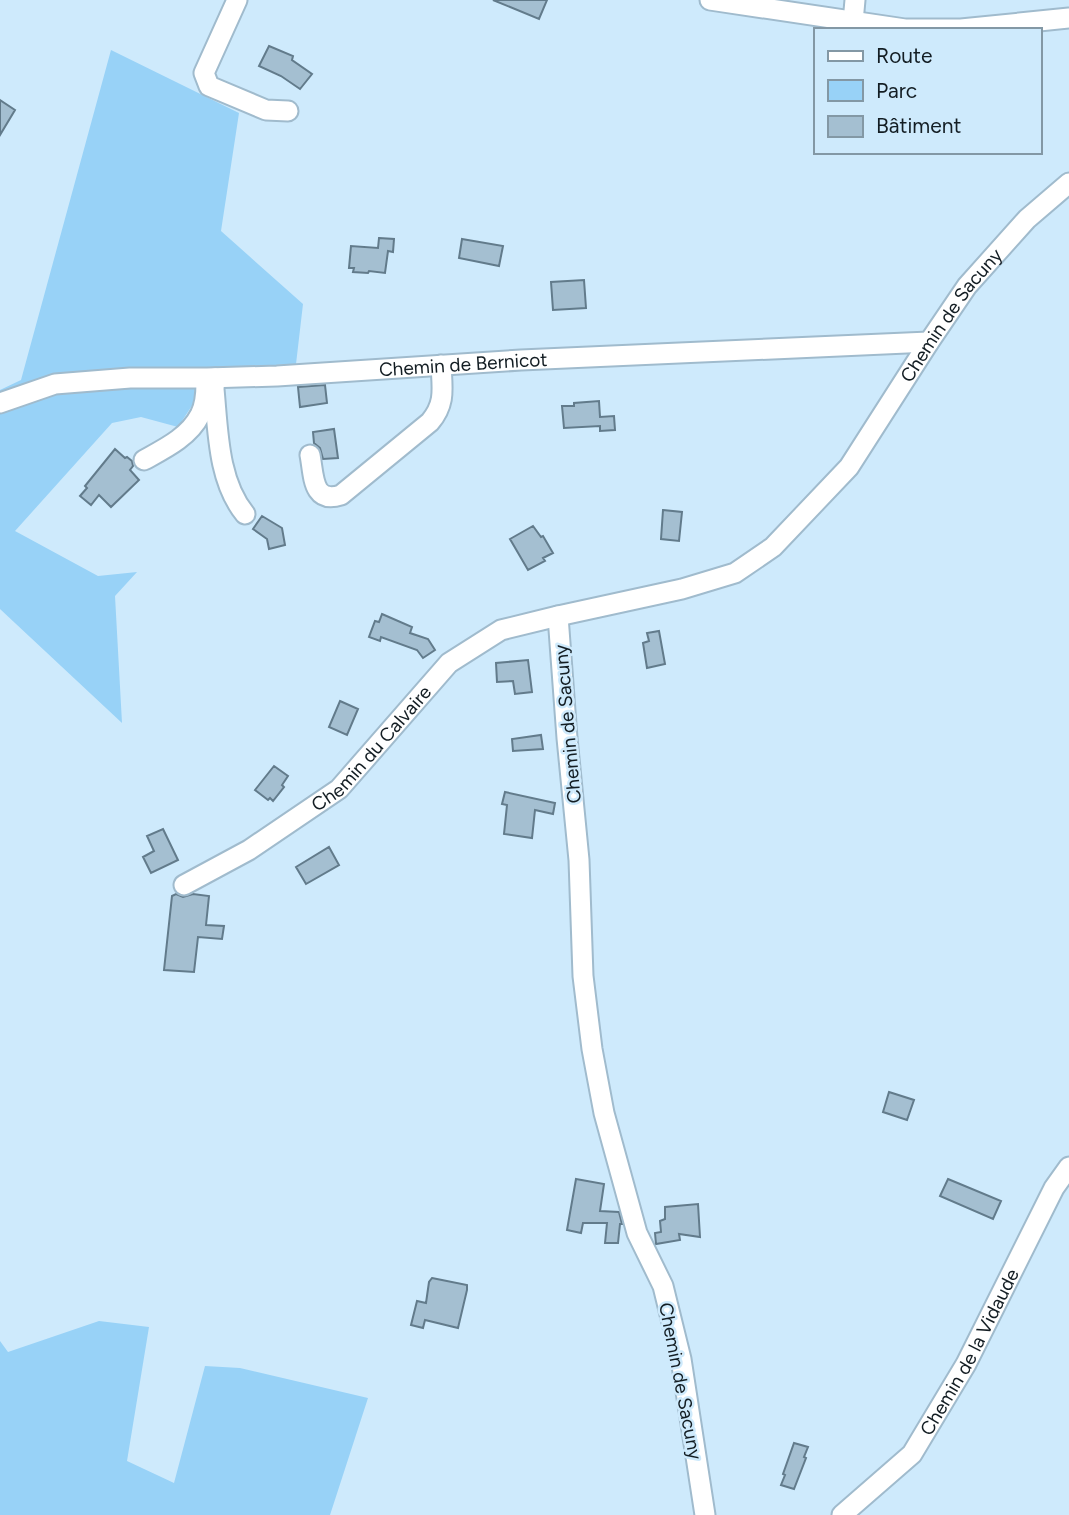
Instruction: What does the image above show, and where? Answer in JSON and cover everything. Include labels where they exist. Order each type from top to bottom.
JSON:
[{"type":"street","points":[[237,0],[204,74],[209,86],[266,110],[288,111]]},
{"type":"street","points":[[710,0],[898,28]]},
{"type":"street","points":[[853,22],[855,0]]},
{"type":"street","points":[[971,28],[1069,18]]},
{"type":"street","name":"Chemin de Sacuny","points":[[705,1515],[681,1359],[663,1286],[637,1233],[604,1113],[592,1049],[583,976],[579,860],[558,616],[682,589],[735,573],[773,547],[849,467],[967,286],[1027,219],[1069,183]]},
{"type":"street","name":"Chemin de Bernicot","points":[[0,403],[55,384],[131,378],[277,376],[534,359],[929,342]]},
{"type":"street","points":[[310,455],[318,491],[333,498],[341,495],[438,413],[442,396],[442,365]]},
{"type":"street","points":[[144,460],[179,438],[200,416],[211,378]]},
{"type":"street","points":[[211,378],[222,458],[231,491],[245,514]]},
{"type":"street","name":"Chemin du Calvaire","points":[[184,885],[249,850],[340,789],[449,663],[501,629],[558,616]]},
{"type":"street","name":"Chemin de la Vidaude","points":[[842,1515],[912,1454],[967,1364],[1054,1188],[1069,1167]]},
{"type":"green space","points":[[111,50],[239,113],[221,231],[303,304],[296,364],[195,370],[195,401],[178,427],[141,417],[112,423],[15,531],[98,576],[137,572],[115,596],[122,723],[0,609],[0,390],[21,380]]},
{"type":"green space","points":[[99,1321],[149,1327],[127,1461],[174,1483],[205,1366],[240,1368],[368,1398],[330,1515],[0,1515],[0,1341],[8,1352]]},
{"type":"building","points":[[493,0],[547,0],[539,19]]},
{"type":"building","points":[[269,46],[293,56],[292,60],[312,74],[300,89],[259,66]]},
{"type":"building","points":[[0,100],[15,110],[0,135]]},
{"type":"building","points":[[379,238],[394,239],[393,252],[388,251],[385,273],[353,272],[354,268],[349,268],[351,246],[378,248]]},
{"type":"building","points":[[462,239],[503,246],[499,266],[459,258]]},
{"type":"building","points":[[584,280],[586,308],[553,310],[551,282]]},
{"type":"building","points":[[325,385],[327,403],[300,407],[298,387]]},
{"type":"building","points":[[599,401],[600,417],[614,416],[615,430],[600,431],[600,426],[564,428],[562,406]]},
{"type":"building","points":[[334,429],[338,458],[323,459],[320,448],[314,443],[313,432]]},
{"type":"building","points":[[115,449],[132,461],[130,470],[139,480],[111,507],[99,495],[91,505],[80,496]]},
{"type":"building","points":[[663,510],[682,512],[679,541],[661,539]]},
{"type":"building","points":[[262,516],[282,528],[285,545],[269,549],[267,539],[253,529]]},
{"type":"building","points":[[533,526],[553,553],[543,558],[545,561],[528,570],[510,539]]},
{"type":"building","points":[[382,614],[412,627],[410,633],[428,639],[435,650],[423,658],[417,650],[381,637],[380,641],[369,637],[375,621],[379,622]]},
{"type":"building","points":[[659,631],[665,664],[647,668],[643,643],[649,641],[647,633]]},
{"type":"building","points":[[528,660],[532,692],[515,694],[513,681],[497,682],[496,663]]},
{"type":"building","points":[[340,701],[358,709],[347,735],[329,727]]},
{"type":"building","points":[[541,735],[543,749],[513,751],[512,739]]},
{"type":"building","points":[[274,766],[288,776],[282,785],[284,787],[273,801],[255,790]]},
{"type":"building","points":[[505,792],[555,803],[553,814],[535,810],[532,838],[504,834],[507,805],[502,804]]},
{"type":"building","points":[[163,829],[178,860],[151,873],[143,857],[154,851],[147,836]]},
{"type":"building","points":[[329,847],[339,865],[306,884],[296,867]]},
{"type":"building","points":[[176,894],[183,897],[193,894],[209,896],[206,925],[224,926],[222,939],[198,937],[194,972],[164,970],[172,896]]},
{"type":"building","points":[[889,1092],[914,1100],[907,1120],[883,1112]]},
{"type":"building","points":[[576,1179],[604,1184],[600,1211],[619,1212],[622,1224],[618,1243],[605,1243],[607,1223],[583,1223],[581,1233],[567,1230]]},
{"type":"building","points":[[948,1179],[1001,1201],[993,1219],[940,1196]]},
{"type":"building","points":[[698,1204],[700,1237],[679,1234],[680,1240],[656,1244],[655,1233],[661,1232],[660,1221],[665,1219],[665,1207]]},
{"type":"building","points":[[432,1278],[467,1285],[458,1328],[425,1320],[423,1328],[411,1325],[417,1301],[426,1303]]},
{"type":"building","points":[[794,1443],[808,1447],[794,1489],[781,1485]]}]
